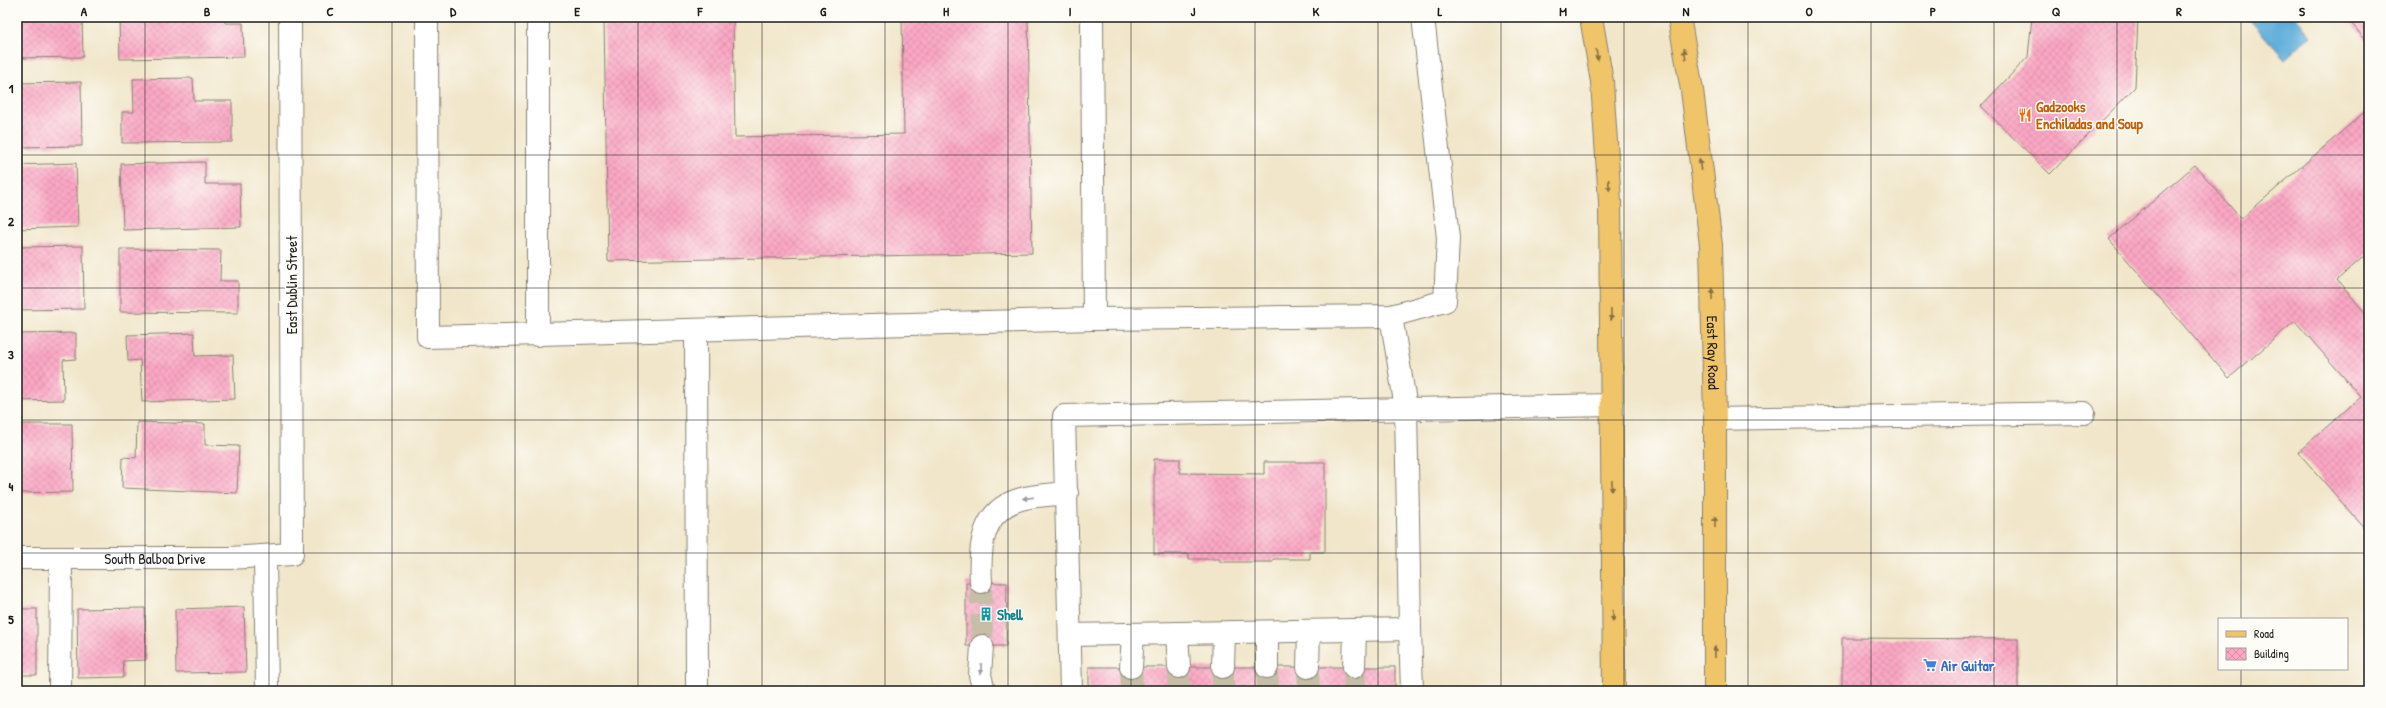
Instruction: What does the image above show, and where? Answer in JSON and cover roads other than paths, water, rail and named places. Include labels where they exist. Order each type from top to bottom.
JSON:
[{"type":"main road","points":[[1590,17],[1602,82],[1610,202],[1614,691]]},
{"type":"main road","name":"East Ray Road","points":[[1678,17],[1692,90],[1711,245],[1714,419],[1715,691]]},
{"type":"street","name":"East Dublin Street","points":[[290,17],[292,554]]},
{"type":"street","points":[[427,17],[428,337],[696,331],[1094,319],[1391,316],[1445,301],[1448,238],[1423,17]]},
{"type":"street","points":[[538,17],[538,335]]},
{"type":"street","points":[[1092,17],[1094,319]]},
{"type":"street","points":[[1391,316],[1406,408],[1412,691]]},
{"type":"street","points":[[696,331],[697,691]]},
{"type":"street","points":[[1071,691],[1064,416],[1612,405]]},
{"type":"street","points":[[1714,419],[2084,413]]},
{"type":"street","points":[[981,582],[980,559],[983,534],[999,511],[1020,499],[1067,493]]},
{"type":"street","name":"South Balboa Drive","points":[[17,558],[265,556],[292,554]]},
{"type":"street","points":[[265,556],[267,691]]},
{"type":"street","points":[[60,691],[61,558]]},
{"type":"street","points":[[1070,635],[1410,629]]},
{"type":"street","points":[[1354,667],[1355,630]]},
{"type":"street","points":[[1308,667],[1309,631]]},
{"type":"street","points":[[1267,632],[1267,667]]},
{"type":"street","points":[[1177,633],[1179,667]]},
{"type":"street","points":[[1223,667],[1224,633]]},
{"type":"street","points":[[1132,667],[1133,634]]},
{"type":"street","points":[[982,646],[980,675],[984,691]]},
{"type":"water","points":[[2247,17],[2295,17],[2311,35],[2285,59]]},
{"type":"tunnel","points":[[981,582],[982,646]]},
{"type":"tunnel","points":[[1131,667],[1132,691]]},
{"type":"tunnel","points":[[1179,667],[1179,691]]},
{"type":"tunnel","points":[[1223,667],[1223,691]]},
{"type":"tunnel","points":[[1267,667],[1268,691]]},
{"type":"tunnel","points":[[1308,667],[1309,691]]},
{"type":"tunnel","points":[[1354,667],[1355,691]]},
{"type":"place","name":"Gadzooks Enchiladas and Soup","points":[[2025,115]]},
{"type":"place","name":"Shell","points":[[986,614]]},
{"type":"place","name":"Air Guitar","points":[[1930,665]]}]
